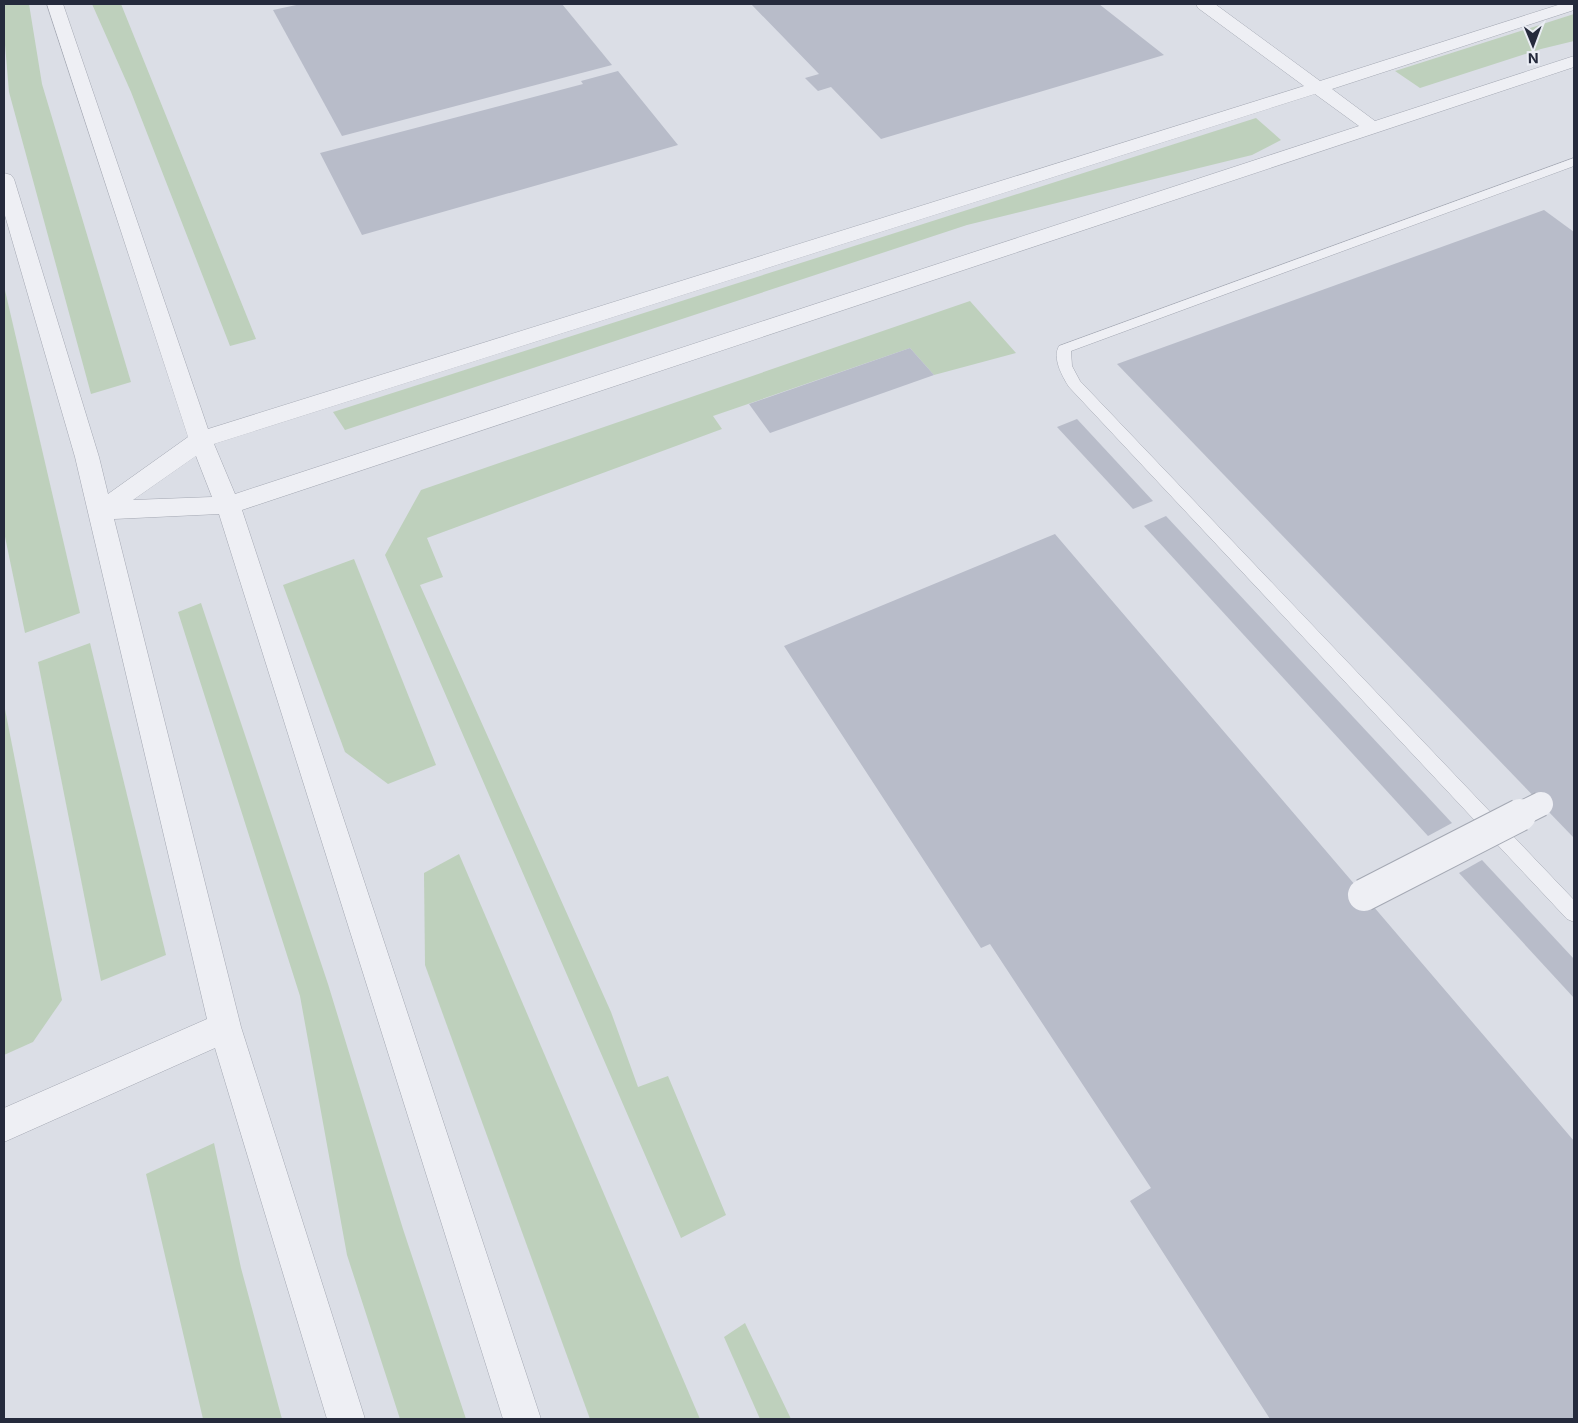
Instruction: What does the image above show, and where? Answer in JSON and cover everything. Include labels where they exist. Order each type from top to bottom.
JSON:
[{"type":"street","points":[[55,4],[201,440],[228,505],[522,1419]]},
{"type":"street","points":[[1204,4],[1320,87],[1373,128]]},
{"type":"street","points":[[101,511],[201,440],[1574,5]]},
{"type":"street","points":[[101,511],[228,505],[1574,61]]},
{"type":"street","points":[[4,179],[87,457],[226,1027],[346,1419]]},
{"type":"street","points":[[1364,895],[1541,804]]},
{"type":"street","points":[[4,1125],[226,1027]]},
{"type":"lane","points":[[1574,162],[1064,349],[1065,366],[1074,384],[1574,913]]},
{"type":"green space","points":[[4,4],[29,4],[42,84],[131,382],[91,394],[9,92],[4,33]]},
{"type":"green space","points":[[92,4],[121,4],[256,339],[230,346],[131,92]]},
{"type":"green space","points":[[1574,14],[1574,41],[1541,49],[1420,88],[1395,71]]},
{"type":"green space","points":[[1256,118],[1281,140],[1252,155],[967,225],[345,430],[333,412]]},
{"type":"green space","points":[[4,286],[80,613],[25,633],[4,532]]},
{"type":"green space","points":[[970,301],[1016,353],[934,375],[910,348],[713,416],[722,429],[427,538],[443,577],[420,585],[611,1012],[638,1087],[668,1076],[726,1215],[681,1238],[385,555],[421,490]]},
{"type":"green space","points":[[354,559],[436,765],[388,784],[345,752],[283,585]]},
{"type":"green space","points":[[201,603],[328,984],[403,1229],[466,1419],[400,1419],[347,1255],[300,996],[178,612]]},
{"type":"green space","points":[[90,643],[166,955],[101,981],[38,662]]},
{"type":"green space","points":[[4,704],[62,1000],[33,1042],[4,1055]]},
{"type":"green space","points":[[459,854],[700,1419],[590,1419],[425,965],[424,873]]},
{"type":"green space","points":[[214,1143],[241,1268],[282,1419],[203,1419],[146,1174]]},
{"type":"green space","points":[[745,1323],[791,1419],[760,1419],[724,1337]]},
{"type":"building","points":[[301,4],[562,4],[612,65],[342,136],[273,10]]},
{"type":"building","points":[[751,4],[1099,4],[1164,55],[881,139],[831,87],[818,91],[805,78],[819,74]]},
{"type":"building","points":[[618,71],[678,145],[362,235],[320,153],[583,84],[581,81]]},
{"type":"building","points":[[1544,210],[1574,232],[1574,838],[1117,364]]},
{"type":"building","points":[[910,348],[934,375],[770,433],[749,404]]},
{"type":"building","points":[[1077,419],[1153,501],[1133,509],[1057,427]]},
{"type":"building","points":[[1166,516],[1452,823],[1428,836],[1144,526]]},
{"type":"building","points":[[1055,534],[1574,1141],[1574,1419],[1270,1419],[1130,1201],[1151,1188],[990,944],[981,948],[784,646]]},
{"type":"building","points":[[1482,860],[1574,959],[1574,998],[1459,873]]}]
